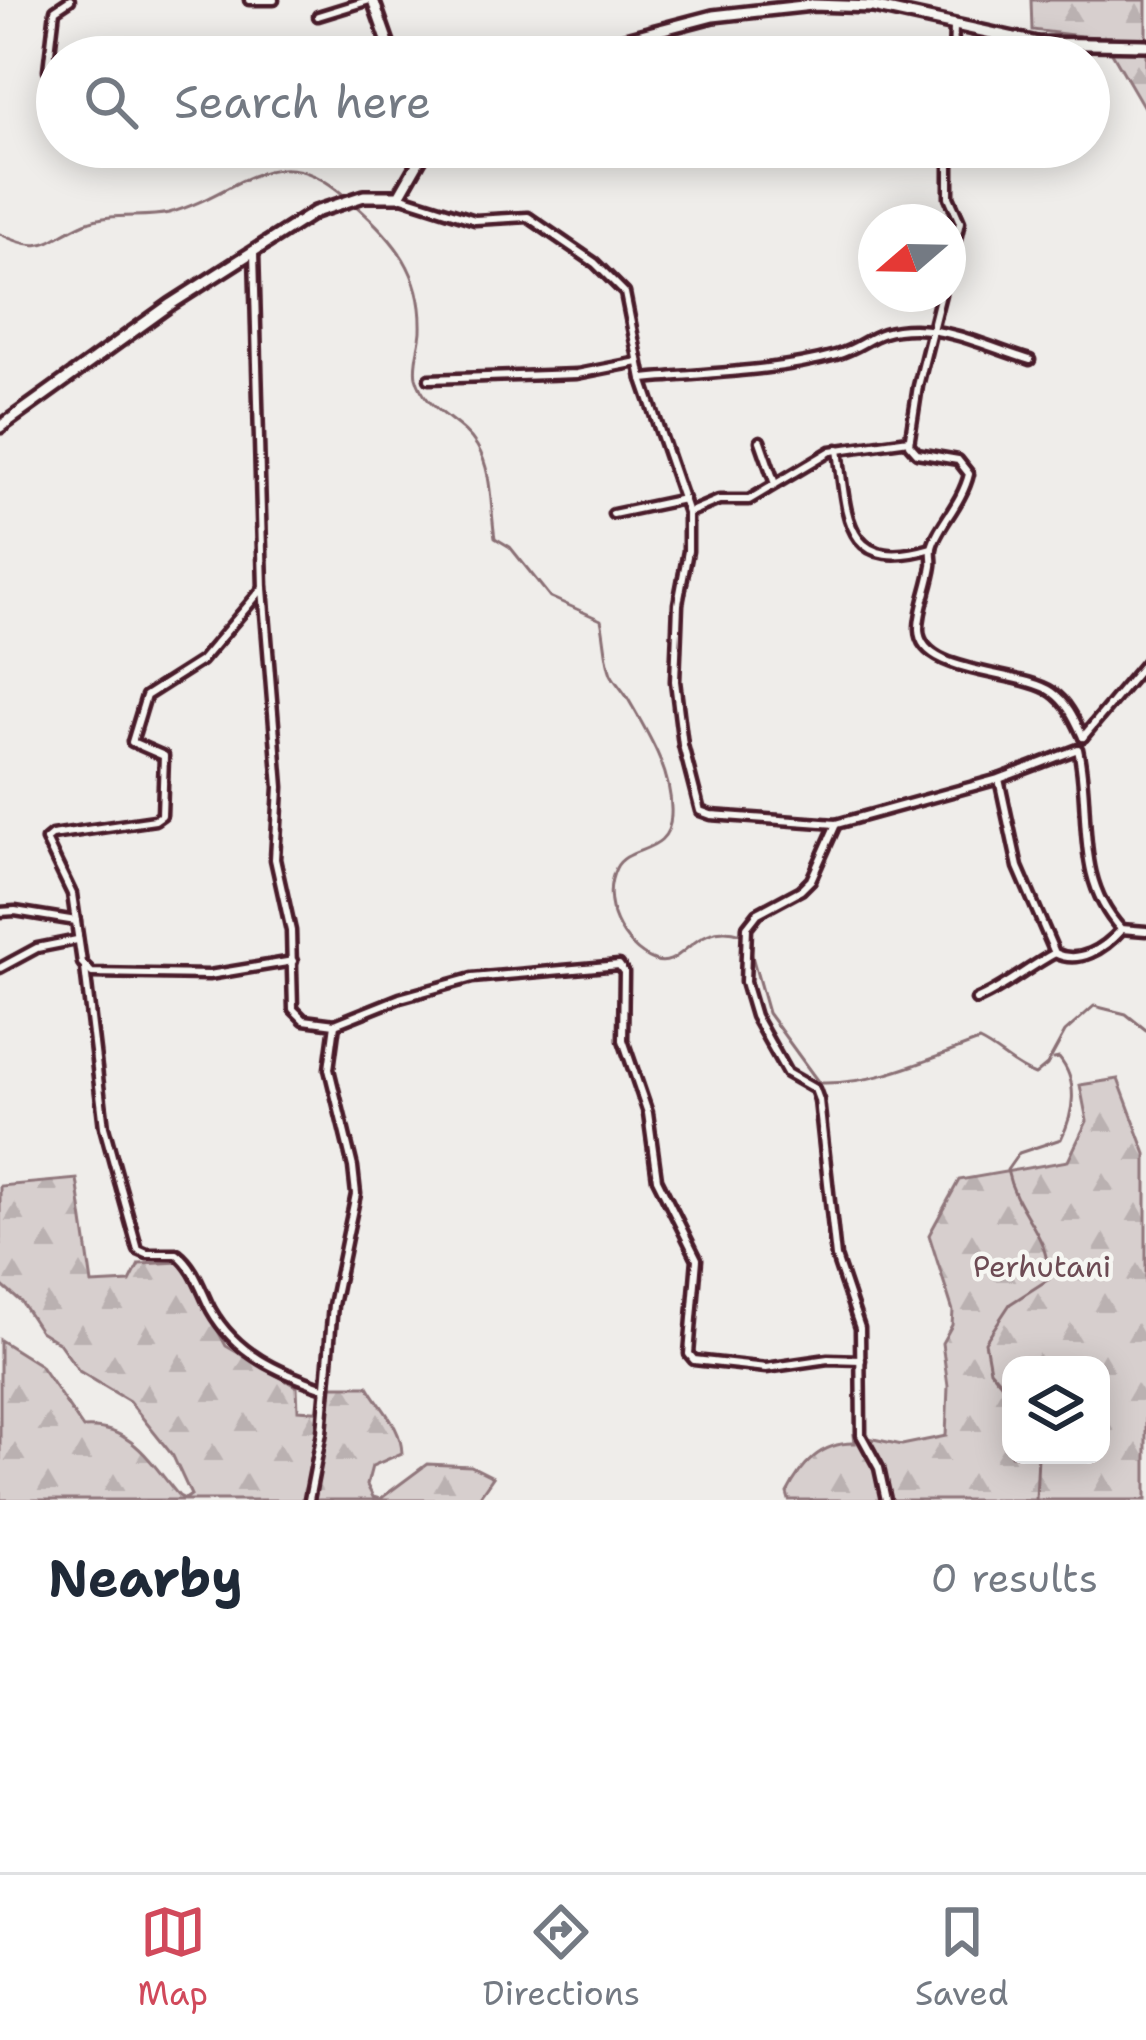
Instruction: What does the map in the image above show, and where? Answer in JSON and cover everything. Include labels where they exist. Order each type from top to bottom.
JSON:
[{"type":"street","points":[[52,36],[55,10],[70,0]]},
{"type":"street","points":[[249,0],[274,0]]},
{"type":"street","points":[[319,16],[371,0],[385,36]]},
{"type":"street","points":[[636,36],[713,16],[812,3],[873,7],[998,36]]},
{"type":"street","points":[[954,27],[954,36]]},
{"type":"street","points":[[1110,45],[1146,45]]},
{"type":"street","points":[[399,196],[415,168]]},
{"type":"street","points":[[949,168],[953,204]]},
{"type":"street","points":[[0,427],[171,304],[315,212],[350,199],[399,196],[475,220],[522,216],[536,220],[618,281],[629,302],[642,379],[688,513],[675,681],[697,806],[710,815],[836,824],[999,779],[1078,749]]},
{"type":"street","points":[[254,253],[263,588],[277,748],[276,874],[291,932],[291,1001],[296,1013],[304,1020],[335,1024],[400,998],[472,978],[619,965],[624,973],[623,1040],[648,1113],[657,1179],[698,1258],[689,1354],[694,1360],[766,1368],[828,1359],[861,1360]]},
{"type":"street","points":[[936,312],[909,440],[917,453],[958,460],[969,474],[956,509],[932,548],[919,627],[928,653],[1045,688],[1065,704],[1083,737]]},
{"type":"street","points":[[642,379],[758,370],[832,356],[874,334],[931,330],[1030,360]]},
{"type":"street","points":[[429,379],[577,374],[638,362]]},
{"type":"street","points":[[688,513],[719,500],[749,500],[838,449],[909,440]]},
{"type":"street","points":[[760,441],[775,484]]},
{"type":"street","points":[[838,449],[853,530],[866,548],[892,556],[932,548]]},
{"type":"street","points":[[614,514],[684,499]]},
{"type":"street","points":[[263,588],[201,661],[146,696],[132,742],[164,756],[162,815],[47,837],[46,844],[72,895],[104,1126],[138,1250],[177,1254],[191,1270],[224,1331],[238,1345],[257,1360],[325,1388]]},
{"type":"street","points":[[1146,662],[1078,749],[1089,868],[1102,908],[1121,929],[1146,931]]},
{"type":"street","points":[[999,779],[1018,867],[1054,953],[1068,959],[1087,955],[1121,929]]},
{"type":"street","points":[[836,824],[811,880],[758,913],[747,927],[745,982],[778,1063],[796,1082],[815,1089],[819,1100],[834,1244],[860,1328],[861,1435],[879,1468],[886,1500]]},
{"type":"street","points":[[0,912],[15,910],[76,922]]},
{"type":"street","points":[[0,968],[37,948],[77,940]]},
{"type":"street","points":[[976,1000],[1054,953]]},
{"type":"street","points":[[85,968],[92,973],[209,975],[293,961]]},
{"type":"street","points":[[309,1500],[322,1432],[333,1305],[356,1193],[329,1069],[335,1024]]},
{"type":"green space","points":[[1031,0],[1146,0],[1146,111],[1110,49],[1110,36],[1032,30]]},
{"type":"green space","name":"Perhutani","points":[[1118,1079],[1146,1154],[1146,1500],[789,1500],[787,1493],[806,1465],[832,1446],[855,1443],[854,1435],[902,1445],[946,1436],[948,1386],[942,1343],[952,1325],[953,1311],[929,1235],[959,1180],[1068,1161],[1087,1121],[1080,1085]]},
{"type":"green space","points":[[77,1179],[92,1284],[130,1282],[139,1264],[181,1262],[226,1346],[297,1387],[298,1410],[327,1412],[330,1386],[368,1386],[394,1426],[402,1453],[372,1466],[367,1485],[373,1497],[380,1499],[427,1464],[471,1466],[493,1477],[477,1500],[0,1500],[0,1340],[40,1365],[83,1428],[100,1428],[127,1439],[179,1496],[191,1495],[173,1456],[129,1401],[79,1371],[59,1343],[40,1331],[21,1302],[0,1284],[0,1186]]},
{"type":"waterway","points":[[0,234],[27,244],[45,243],[95,220],[169,213],[278,169],[299,170],[322,179],[347,198]]},
{"type":"waterway","points":[[354,204],[394,245],[411,275],[420,310],[416,377],[427,399],[470,437],[482,456],[495,538],[510,547],[550,597],[601,620],[611,674],[643,724],[663,768],[671,799],[669,828],[656,843],[622,861],[611,881],[612,909],[623,934],[642,954],[664,962],[712,933],[742,934],[745,940]]},
{"type":"waterway","points":[[750,949],[768,1013],[819,1083],[881,1076],[979,1041],[1035,1075],[1047,1065],[1065,1032],[1094,1006],[1126,1014],[1146,1030]]},
{"type":"waterway","points":[[1002,1384],[990,1370],[985,1342],[1010,1304],[1049,1279],[1038,1235],[1007,1170],[1019,1153],[1061,1139],[1072,1087],[1065,1067],[1059,1058],[1054,1059]]},
{"type":"waterway","points":[[1036,1500],[1038,1464]]}]
